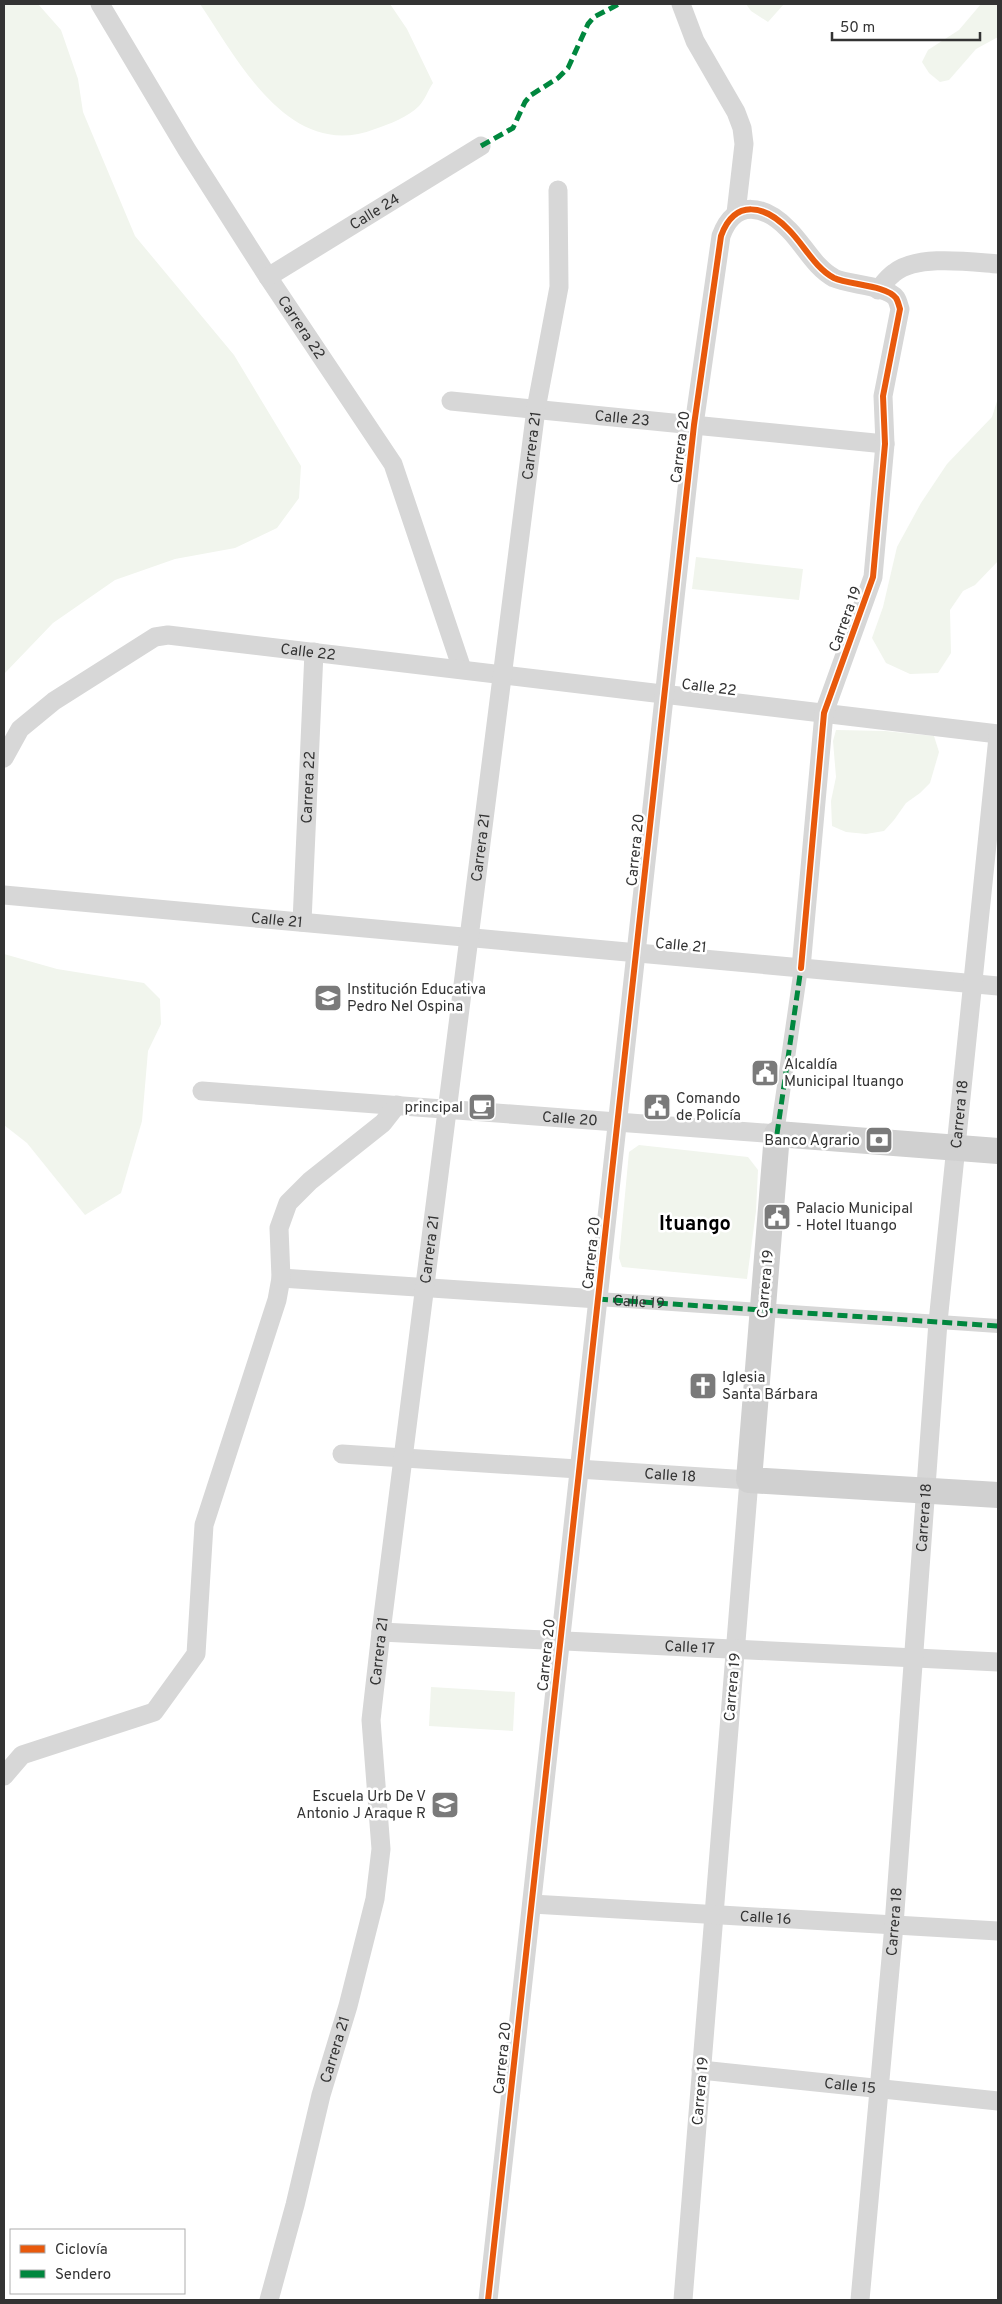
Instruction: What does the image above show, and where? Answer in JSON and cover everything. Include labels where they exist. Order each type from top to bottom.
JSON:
[{"type":"main road","name":"Calle 20","points":[[777,1134],[998,1150]]},
{"type":"main road","name":"Carrera 19","points":[[749,1480],[777,1134]]},
{"type":"main road","name":"Calle 18","points":[[749,1480],[998,1495]]},
{"type":"street","name":"Carrera 22","points":[[100,4],[186,150],[393,464],[462,669]]},
{"type":"street","points":[[681,4],[695,41],[736,112],[742,128],[744,144],[736,213]]},
{"type":"street","name":"Calle 24","points":[[268,277],[481,146]]},
{"type":"street","name":"Carrera 21","points":[[269,2300],[296,2205],[321,2095],[348,2006],[375,1899],[381,1849],[371,1720],[380,1632],[536,409],[559,288],[558,190]]},
{"type":"street","name":"Carrera 19","points":[[736,213],[754,208],[772,217],[788,229],[815,262],[834,278],[878,290],[895,297],[900,309],[883,396],[885,444],[873,576],[824,713],[801,968],[777,1134]]},
{"type":"street","name":"Carrera 20","points":[[488,2300],[694,425],[722,236],[726,224],[736,213]]},
{"type":"street","points":[[878,290],[896,271],[916,263],[998,261]]},
{"type":"street","name":"Calle 23","points":[[451,401],[885,444]]},
{"type":"street","name":"Calle 22","points":[[4,758],[20,728],[54,701],[156,637],[168,634],[998,735]]},
{"type":"street","name":"Carrera 22","points":[[302,922],[314,652]]},
{"type":"street","name":"Carrera 18","points":[[860,2300],[894,1925],[938,1322],[998,735]]},
{"type":"street","name":"Calle 21","points":[[4,895],[998,986]]},
{"type":"street","name":"Calle 20","points":[[202,1091],[777,1134]]},
{"type":"street","points":[[4,1776],[22,1755],[154,1712],[196,1654],[204,1525],[277,1300],[281,1278],[279,1228],[288,1203],[310,1181],[383,1123],[397,1106]]},
{"type":"street","name":"Calle 19","points":[[281,1278],[998,1326]]},
{"type":"street","name":"Calle 18","points":[[342,1454],[749,1480]]},
{"type":"street","name":"Carrera 19","points":[[682,2300],[749,1480]]},
{"type":"street","name":"Calle 17","points":[[380,1632],[998,1662]]},
{"type":"street","name":"Calle 16","points":[[532,1904],[998,1931]]},
{"type":"street","name":"Calle 15","points":[[701,2070],[998,2101]]},
{"type":"shaded area","points":[[4,4],[38,4],[61,30],[78,79],[83,112],[135,236],[234,355],[301,466],[299,498],[277,528],[235,548],[175,559],[115,580],[53,623],[4,674]]},
{"type":"shaded area","points":[[200,4],[390,4],[407,29],[433,83],[419,106],[410,114],[393,122],[375,129],[345,135],[317,132],[293,119],[270,101],[250,78]]},
{"type":"shaded area","points":[[746,4],[784,4],[768,22],[751,11]]},
{"type":"shaded area","points":[[981,4],[998,4],[998,37],[976,49],[949,80],[940,82],[929,73],[922,62],[928,50],[959,30]]},
{"type":"shaded area","points":[[998,398],[998,561],[975,585],[963,591],[950,610],[951,653],[938,673],[910,674],[886,663],[872,638],[883,607],[897,547],[921,503],[947,464],[992,417]]},
{"type":"shaded area","points":[[696,557],[803,569],[799,600],[692,589]]},
{"type":"shaded area","points":[[836,730],[885,731],[934,736],[939,752],[930,783],[906,803],[884,831],[866,834],[846,832],[832,826],[831,801],[836,777],[833,741]]},
{"type":"shaded area","points":[[4,954],[57,969],[144,983],[160,999],[161,1024],[148,1051],[142,1121],[121,1193],[85,1215],[27,1143],[4,1125]]},
{"type":"shaded area","points":[[639,1145],[748,1157],[758,1170],[756,1211],[747,1279],[622,1267],[619,1258],[629,1152]]},
{"type":"shaded area","points":[[431,1687],[515,1692],[513,1731],[429,1726]]},
{"type":"marked path","points":[[481,146],[513,128],[525,102],[531,95],[558,78],[568,68],[588,24],[594,17],[619,4]]},
{"type":"marked path","points":[[777,1134],[801,968]]},
{"type":"marked path","points":[[598,1299],[998,1326]]},
{"type":"cycle path","points":[[488,2300],[694,425],[721,236],[727,224],[734,216],[742,211],[751,209],[770,215],[780,222],[827,274],[841,280],[884,290],[896,298],[900,309],[883,396],[885,444],[873,577],[824,713],[801,968]]},
{"type":"place","name":"Institución Educativa Pedro Nel Ospina","points":[[328,998]]},
{"type":"place","name":"Alcaldía Municipal Ituango","points":[[765,1073]]},
{"type":"place","name":"principal","points":[[482,1107]]},
{"type":"place","name":"Comando de Policía","points":[[657,1107]]},
{"type":"place","name":"Banco Agrario","points":[[879,1140]]},
{"type":"place","name":"Palacio Municipal - Hotel Ituango","points":[[777,1217]]},
{"type":"place","name":"Iglesia Santa Bárbara","points":[[703,1386]]},
{"type":"place","name":"Escuela Urb De V Antonio J Araque R","points":[[445,1805]]},
{"type":"district","name":"Ituango","points":[[695,1223]]}]
